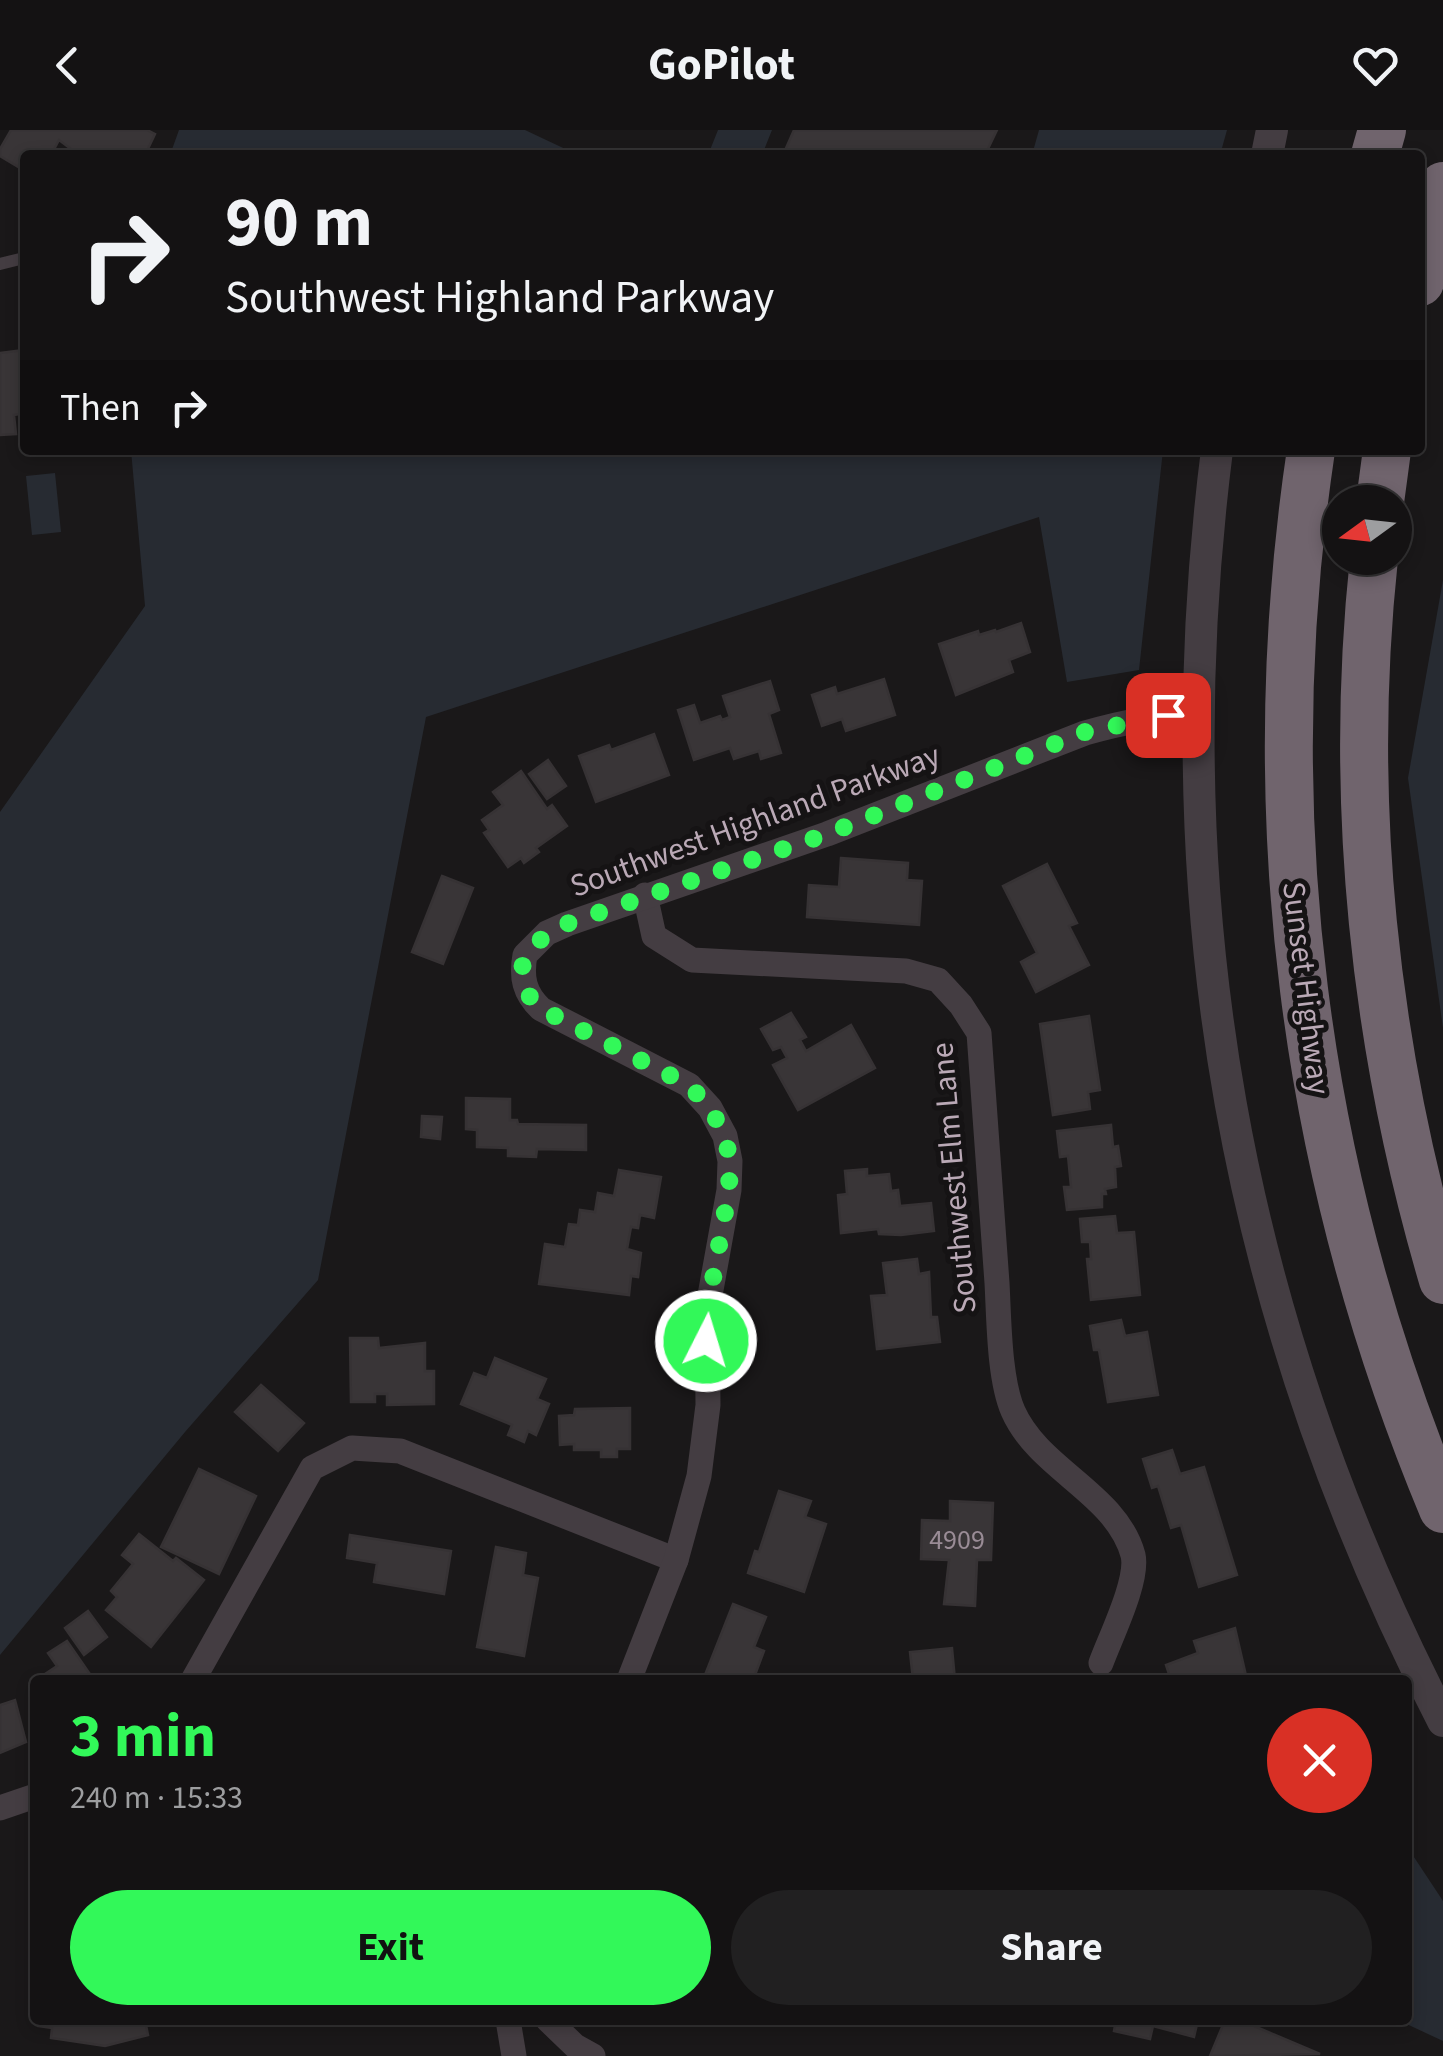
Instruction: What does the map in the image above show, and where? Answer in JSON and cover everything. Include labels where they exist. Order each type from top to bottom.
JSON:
[{"type":"highway","points":[[1425,261],[1443,186]]},
{"type":"highway","name":"Sunset Highway","points":[[1310,455],[1289,677],[1291,862],[1306,1016],[1331,1156],[1358,1267],[1392,1376],[1443,1509]]},
{"type":"highway","points":[[1382,485],[1386,455]]},
{"type":"highway","points":[[1373,575],[1365,691],[1366,843],[1372,916],[1402,1121],[1443,1280]]},
{"type":"street","points":[[1215,455],[1205,559],[1197,716],[1208,954],[1220,1054],[1256,1230],[1298,1382],[1330,1472],[1376,1581],[1443,1721]]},
{"type":"street","name":"Southwest Highland Parkway","points":[[632,1675],[676,1560],[692,1509],[706,1440],[707,1312],[729,1190],[730,1161],[725,1136],[710,1108],[689,1085],[541,1009],[532,1000],[524,986],[525,955],[547,933],[827,834],[1085,732],[1149,718],[1197,716]]},
{"type":"street","name":"Southwest Elm Lane","points":[[645,896],[654,936],[692,960],[906,970],[938,980],[979,1033],[1002,1353],[1012,1409],[1034,1446],[1125,1532],[1134,1560],[1127,1593],[1101,1663]]},
{"type":"street","points":[[196,1675],[312,1468],[352,1448],[400,1451],[676,1560]]},
{"type":"street","points":[[0,1808],[30,1798]]},
{"type":"street","points":[[508,2025],[514,2056]]},
{"type":"street","points":[[553,2025],[592,2056]]},
{"type":"shaded area","points":[[179,130],[525,130],[567,150],[172,150]]},
{"type":"shaded area","points":[[718,130],[772,130],[764,150],[710,150]]},
{"type":"shaded area","points":[[1039,130],[1227,130],[1221,150],[1033,150]]},
{"type":"shaded area","points":[[131,455],[1162,455],[1139,670],[1067,682],[1039,517],[426,717],[318,1280],[185,1432],[0,1655],[0,812],[145,606]]},
{"type":"shaded area","points":[[55,473],[61,532],[32,535],[26,476]]},
{"type":"shaded area","points":[[1443,580],[1443,1028],[1408,778]]},
{"type":"shaded area","points":[[1412,1854],[1443,1901],[1443,2041],[1409,2025],[1412,2025]]},
{"type":"building","points":[[11,130],[147,130],[155,134],[147,150],[72,150],[59,140],[54,150],[20,150],[20,168],[0,156]]},
{"type":"building","points":[[794,130],[997,130],[987,150],[785,150]]},
{"type":"building","points":[[20,350],[20,414],[14,415],[16,434],[0,435],[0,353]]},
{"type":"building","points":[[1021,623],[1030,652],[1009,660],[1013,672],[956,695],[939,644]]},
{"type":"building","points":[[884,679],[895,715],[846,731],[842,719],[822,726],[812,695],[835,687],[837,694]]},
{"type":"building","points":[[770,681],[779,710],[769,714],[781,753],[761,759],[759,751],[734,759],[730,748],[694,760],[678,710],[694,705],[700,723],[720,716],[722,720],[730,717],[723,696]]},
{"type":"building","points":[[654,734],[669,775],[596,802],[579,756],[609,745],[611,750]]},
{"type":"building","points":[[548,760],[566,786],[547,799],[529,774]]},
{"type":"building","points":[[521,771],[547,809],[552,805],[567,826],[536,848],[539,852],[524,863],[521,858],[508,867],[484,833],[489,830],[482,820],[503,805],[493,792]]},
{"type":"building","points":[[841,858],[908,863],[907,880],[922,881],[919,925],[807,917],[809,885],[839,887]]},
{"type":"building","points":[[1047,864],[1077,923],[1069,926],[1089,965],[1036,992],[1021,962],[1037,953],[1003,886]]},
{"type":"building","points":[[442,876],[473,888],[443,964],[412,952]]},
{"type":"building","points":[[791,1013],[806,1037],[800,1040],[806,1051],[851,1025],[875,1068],[798,1110],[773,1065],[787,1058],[781,1047],[773,1050],[761,1029]]},
{"type":"building","points":[[1089,1016],[1100,1090],[1088,1092],[1090,1109],[1053,1115],[1040,1024]]},
{"type":"building","points":[[466,1098],[510,1099],[510,1120],[517,1120],[518,1124],[586,1125],[586,1150],[537,1149],[536,1157],[508,1156],[508,1148],[477,1147],[477,1130],[466,1129]]},
{"type":"building","points":[[422,1116],[442,1117],[440,1139],[421,1137]]},
{"type":"building","points":[[1111,1125],[1113,1147],[1118,1146],[1121,1166],[1115,1167],[1116,1187],[1105,1189],[1102,1207],[1067,1210],[1064,1187],[1071,1187],[1068,1156],[1060,1157],[1057,1131]]},
{"type":"building","points":[[867,1169],[867,1176],[889,1174],[891,1191],[898,1190],[900,1206],[931,1203],[934,1231],[901,1235],[879,1234],[878,1229],[841,1233],[838,1195],[847,1194],[845,1171]]},
{"type":"building","points":[[619,1170],[661,1177],[654,1218],[640,1215],[638,1228],[631,1227],[627,1249],[641,1253],[638,1277],[631,1276],[629,1295],[539,1284],[545,1244],[565,1247],[569,1224],[578,1225],[580,1210],[595,1212],[598,1193],[614,1196]]},
{"type":"building","points":[[1115,1216],[1117,1233],[1134,1232],[1140,1295],[1091,1300],[1087,1259],[1091,1259],[1090,1242],[1082,1242],[1080,1219]]},
{"type":"building","points":[[917,1259],[919,1274],[929,1272],[931,1317],[937,1317],[940,1342],[877,1349],[871,1296],[887,1295],[883,1263]]},
{"type":"building","points":[[1121,1320],[1125,1336],[1147,1332],[1158,1395],[1108,1402],[1099,1350],[1094,1350],[1090,1326]]},
{"type":"building","points":[[350,1338],[378,1338],[379,1348],[425,1343],[425,1371],[434,1371],[434,1404],[387,1405],[387,1394],[375,1394],[375,1402],[351,1402]]},
{"type":"building","points":[[495,1358],[546,1379],[537,1399],[549,1404],[536,1435],[528,1431],[524,1442],[508,1435],[512,1425],[461,1404],[474,1373],[487,1378]]},
{"type":"building","points":[[261,1385],[304,1423],[278,1451],[235,1412]]},
{"type":"building","points":[[630,1408],[630,1449],[617,1449],[617,1457],[601,1457],[601,1450],[574,1450],[574,1444],[560,1445],[559,1416],[574,1415],[575,1409]]},
{"type":"building","points":[[1172,1450],[1180,1474],[1204,1467],[1237,1575],[1199,1587],[1181,1525],[1171,1528],[1158,1486],[1152,1488],[1143,1459]]},
{"type":"building","points":[[199,1469],[256,1496],[219,1574],[161,1547]]},
{"type":"building","points":[[779,1491],[811,1501],[805,1517],[826,1524],[804,1592],[748,1573]]},
{"type":"building","points":[[950,1501],[993,1503],[991,1560],[977,1560],[975,1606],[944,1604],[949,1560],[921,1559],[922,1520],[950,1521]]},
{"type":"building","points":[[139,1534],[204,1580],[151,1647],[106,1610],[117,1597],[111,1591],[133,1564],[122,1555]]},
{"type":"building","points":[[350,1535],[451,1551],[444,1594],[374,1582],[377,1563],[347,1558]]},
{"type":"building","points":[[496,1547],[526,1553],[523,1575],[538,1578],[524,1656],[477,1647]]},
{"type":"building","points":[[733,1604],[766,1617],[754,1647],[764,1651],[755,1675],[705,1675]]},
{"type":"building","points":[[88,1611],[107,1637],[84,1655],[65,1628]]},
{"type":"building","points":[[1235,1628],[1246,1675],[1169,1675],[1166,1665],[1198,1653],[1194,1641]]},
{"type":"building","points":[[67,1641],[91,1675],[44,1675],[57,1666],[48,1653]]},
{"type":"building","points":[[952,1648],[955,1675],[912,1675],[910,1652]]},
{"type":"building","points":[[15,1700],[26,1742],[0,1753],[0,1705]]},
{"type":"building","points":[[146,2025],[148,2035],[105,2046],[51,2038],[52,2028],[38,2026]]},
{"type":"building","points":[[1115,2025],[1197,2025],[1194,2037],[1153,2026],[1150,2039],[1114,2031]]},
{"type":"building","points":[[1223,2025],[1252,2025],[1320,2054],[1210,2056]]},
{"type":"route","points":[[706,1341],[707,1312],[729,1190],[730,1161],[725,1136],[710,1108],[689,1085],[541,1009],[524,986],[522,970],[525,955],[533,944],[566,924],[827,834],[1085,732],[1168,715]]}]
